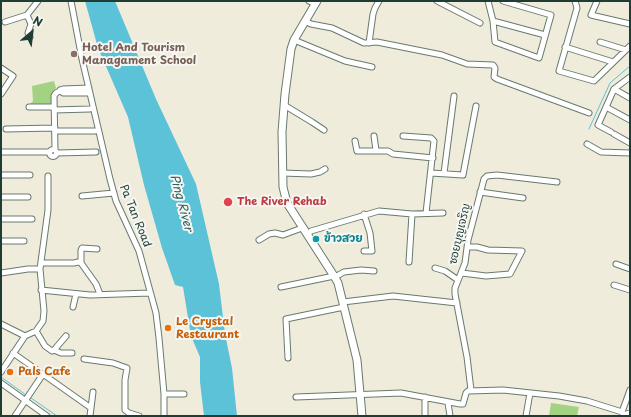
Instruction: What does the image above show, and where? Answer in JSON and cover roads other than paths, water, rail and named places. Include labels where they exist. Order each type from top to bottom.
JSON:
[{"type":"street","points":[[5,22],[27,15],[38,1]]},
{"type":"street","name":"Pa Tan Road","points":[[71,1],[82,59],[114,193],[139,251],[156,313],[160,338],[164,416]]},
{"type":"street","points":[[369,43],[373,14],[379,1]]},
{"type":"street","points":[[436,1],[480,23]]},
{"type":"street","points":[[488,1],[493,20],[495,42],[539,58],[551,15],[503,1]]},
{"type":"street","points":[[575,1],[577,8],[558,70],[594,81],[630,46]]},
{"type":"street","points":[[597,1],[591,15],[630,24]]},
{"type":"street","points":[[314,2],[294,40],[289,61],[282,132],[282,173],[284,196],[287,204],[302,228],[335,277],[344,305],[357,360],[362,416]]},
{"type":"street","points":[[27,15],[31,24],[28,33],[30,37]]},
{"type":"street","points":[[493,20],[545,35]]},
{"type":"street","points":[[305,21],[311,24],[332,28],[364,43],[377,42],[442,55],[468,64],[493,65],[495,68],[494,77],[497,79],[588,112]]},
{"type":"street","points":[[294,40],[345,61],[372,67]]},
{"type":"street","points":[[600,42],[626,50]]},
{"type":"street","points":[[566,47],[613,62]]},
{"type":"street","points":[[1,68],[14,76],[1,94]]},
{"type":"street","points":[[630,77],[614,89],[598,125],[630,143]]},
{"type":"street","points":[[54,152],[54,96],[63,89],[90,91]]},
{"type":"street","points":[[614,89],[630,98]]},
{"type":"street","points":[[444,173],[454,96]]},
{"type":"street","points":[[284,105],[324,130]]},
{"type":"street","points":[[431,173],[463,175],[476,106]]},
{"type":"street","points":[[606,106],[630,120]]},
{"type":"street","points":[[29,107],[90,109]]},
{"type":"street","points":[[6,129],[95,130]]},
{"type":"street","points":[[374,136],[376,150]]},
{"type":"street","points":[[403,136],[431,138],[434,141],[426,213]]},
{"type":"street","points":[[356,141],[357,151],[388,151],[393,154],[433,158]]},
{"type":"street","points":[[587,144],[602,152],[630,154]]},
{"type":"street","points":[[1,152],[96,152]]},
{"type":"street","points":[[282,173],[311,174],[325,169]]},
{"type":"street","points":[[1,175],[30,174]]},
{"type":"street","name":"ซอยบุญเจริญ","points":[[470,390],[464,339],[455,288],[465,263],[468,240],[484,179],[488,176],[497,175],[557,182]]},
{"type":"street","points":[[1,372],[25,336],[36,331],[43,321],[44,311],[40,269],[48,210],[48,176]]},
{"type":"street","points":[[480,192],[523,198]]},
{"type":"street","points":[[82,196],[114,193]]},
{"type":"street","points":[[1,197],[28,197]]},
{"type":"street","points":[[307,235],[311,231],[364,214],[379,211],[412,214],[443,213]]},
{"type":"street","points":[[364,214],[370,233],[372,251],[364,251]]},
{"type":"street","points":[[409,262],[412,214]]},
{"type":"street","points":[[1,220],[32,219]]},
{"type":"street","points":[[259,240],[272,233],[283,235],[302,228]]},
{"type":"street","points":[[1,241],[24,241]]},
{"type":"street","points":[[462,273],[486,276],[510,274],[522,251],[488,250],[477,247],[468,247]]},
{"type":"street","points":[[98,249],[82,248],[81,263],[96,284],[100,294]]},
{"type":"street","points":[[41,263],[81,263]]},
{"type":"street","points":[[616,264],[630,270]]},
{"type":"street","points":[[435,268],[445,271],[458,280]]},
{"type":"street","points":[[1,273],[28,269],[40,269]]},
{"type":"street","points":[[281,287],[335,277],[344,272],[360,270],[374,271]]},
{"type":"street","points":[[614,284],[630,290]]},
{"type":"street","points":[[41,290],[90,296],[100,294],[150,293]]},
{"type":"street","points":[[73,307],[76,294]]},
{"type":"street","points":[[288,358],[286,319],[344,305],[393,296],[457,303]]},
{"type":"street","points":[[1,324],[25,336]]},
{"type":"street","points":[[36,331],[48,349],[61,353],[72,352]]},
{"type":"street","points":[[54,350],[66,336]]},
{"type":"street","points":[[13,353],[91,408]]},
{"type":"street","points":[[84,359],[113,363],[128,368],[125,380],[126,410],[129,413],[139,416]]},
{"type":"street","points":[[15,416],[43,374]]},
{"type":"street","points":[[1,383],[47,416]]},
{"type":"street","points":[[296,397],[360,396],[401,393],[448,403],[463,404],[466,393],[470,390],[503,390],[559,396],[587,401],[623,414],[630,413]]},
{"type":"street","points":[[623,414],[630,390]]},
{"type":"street","points":[[90,416],[93,392]]},
{"type":"street","points":[[526,416],[530,393]]},
{"type":"street","points":[[164,394],[184,394]]},
{"type":"street","points":[[425,397],[425,416]]},
{"type":"street","points":[[448,403],[450,416]]},
{"type":"water","name":"Ping River","points":[[85,1],[115,1],[156,99],[196,184],[219,284],[225,334],[232,368],[237,416],[204,416],[200,382],[200,357],[191,336],[183,287],[175,285],[162,248],[144,185],[128,117],[98,48]]},
{"type":"waterway","points":[[589,129],[610,83],[630,66]]},
{"type":"waterway","points":[[1,377],[26,395]]},
{"type":"waterway","points":[[31,398],[57,416]]},
{"type":"place","name":"Hotel And Tourism Managament School","points":[[74,54]]},
{"type":"place","name":"The River Rehab","points":[[228,202]]},
{"type":"place","name":"ข้าวสวย","points":[[316,239]]},
{"type":"place","name":"Le Crystal Restaurant","points":[[168,328]]},
{"type":"place","name":"Pals Cafe","points":[[10,372]]}]
